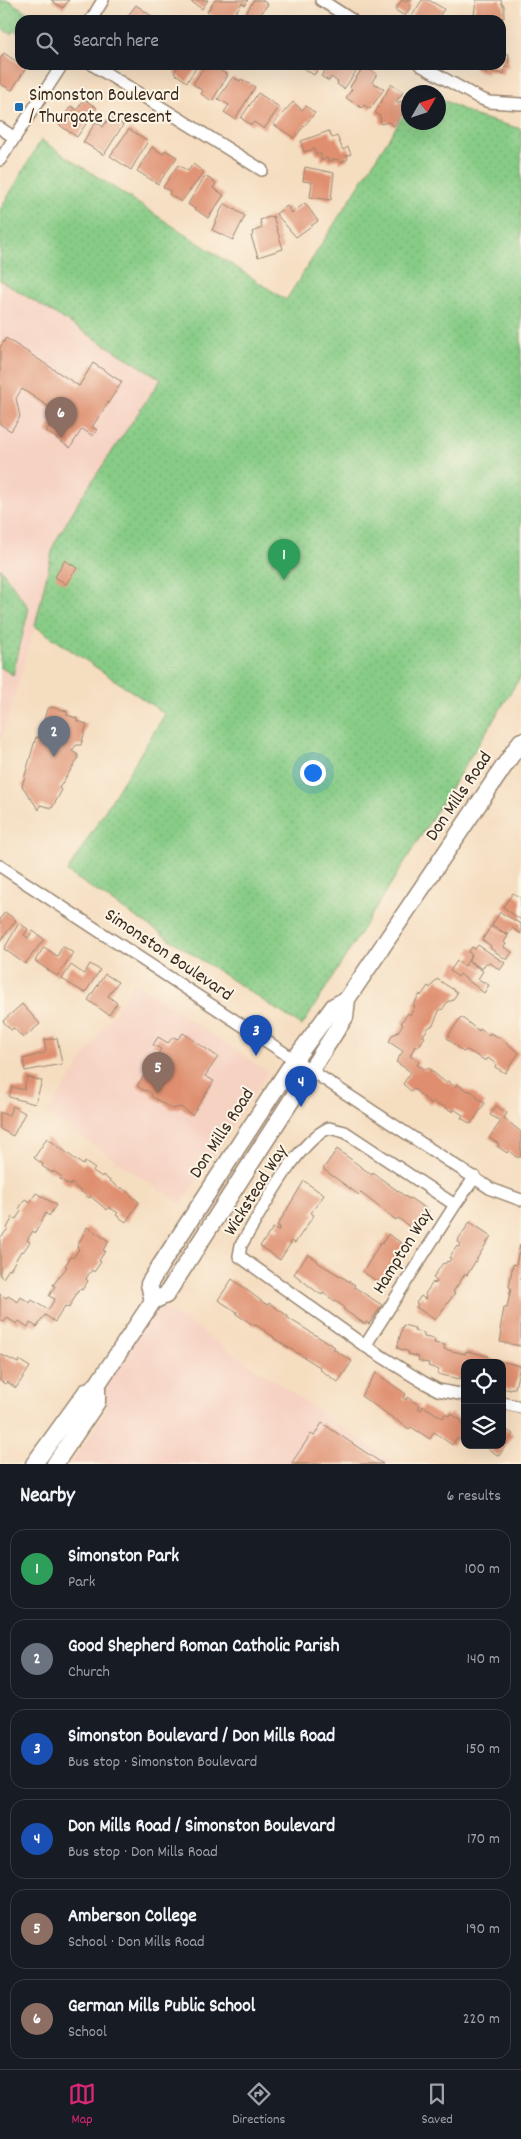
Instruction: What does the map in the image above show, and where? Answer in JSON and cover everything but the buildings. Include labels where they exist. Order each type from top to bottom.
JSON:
[{"type":"main road","name":"Don Mills Road","points":[[153,1301],[149,1284],[295,1059],[334,1006],[347,999],[521,741]]},
{"type":"main road","name":"Don Mills Road","points":[[34,1464],[86,1392],[97,1385],[153,1301],[166,1295],[310,1069],[345,1018],[347,999]]},
{"type":"main road","name":"Don Mills Road","points":[[55,1464],[98,1402],[97,1385]]},
{"type":"street","points":[[94,15],[103,0]]},
{"type":"street","points":[[321,0],[344,15]]},
{"type":"street","points":[[0,160],[59,70]]},
{"type":"street","points":[[101,70],[262,170]]},
{"type":"street","points":[[429,70],[489,102],[521,104]]},
{"type":"street","points":[[0,128],[15,138]]},
{"type":"street","name":"Simonston Boulevard","points":[[0,866],[491,1189],[521,1200]]},
{"type":"street","name":"Wickstead Way","points":[[455,1205],[337,1128],[329,1128],[311,1139],[288,1169],[241,1245],[239,1256],[365,1346],[438,1390],[461,1394]]},
{"type":"street","name":"Hampton Way","points":[[365,1346],[474,1177]]},
{"type":"street","points":[[506,1404],[521,1407]]},
{"type":"shaded area","points":[[0,280],[161,379],[82,496],[54,544],[38,615],[0,744]]},
{"type":"shaded area","points":[[134,982],[268,1072],[181,1204],[47,1114]]},
{"type":"shaded area","points":[[153,1301],[183,1319],[397,1464],[71,1464],[106,1411],[97,1385]]},
{"type":"green space","points":[[0,0],[8,0],[31,15],[15,15],[15,31],[11,34],[0,28]]},
{"type":"green space","points":[[446,101],[478,117],[521,129],[521,676],[302,1026],[67,872],[165,714],[35,626],[54,544],[82,496],[161,379],[0,280],[0,210],[41,140],[286,300],[401,119],[401,130],[446,130]]},
{"type":"green space","points":[[0,568],[29,608],[13,675],[0,667]]},
{"type":"place","name":"Simonston Boulevard / Thurgate Crescent","points":[[19,107]]},
{"type":"place","name":"German Mills Public School","points":[[61,438]]},
{"type":"place","name":"Simonston Park","points":[[284,580]]},
{"type":"place","name":"Good Shepherd Roman Catholic Parish","points":[[54,757]]},
{"type":"place","name":"Simonston Boulevard / Don Mills Road","points":[[256,1056]]},
{"type":"place","name":"Amberson College","points":[[158,1093]]},
{"type":"place","name":"Don Mills Road / Simonston Boulevard","points":[[301,1107]]}]
